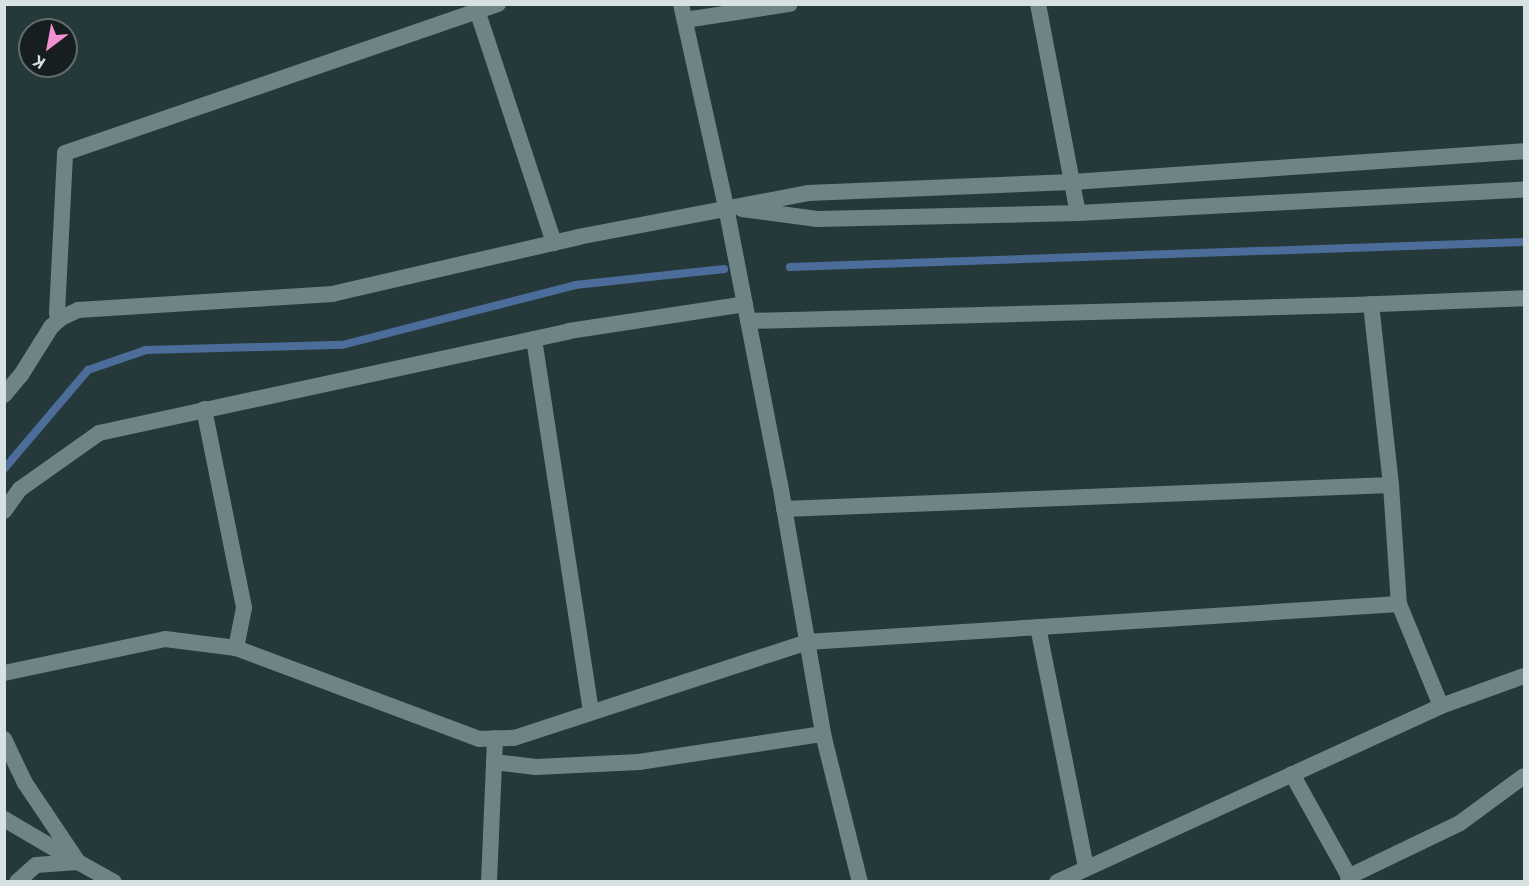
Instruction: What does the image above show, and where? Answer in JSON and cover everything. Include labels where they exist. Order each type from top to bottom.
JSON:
[{"type":"street","points":[[60,318],[57,313],[65,153],[477,9],[498,4]]},
{"type":"street","points":[[790,4],[683,12],[745,304],[823,734],[860,882]]},
{"type":"street","points":[[1038,4],[1078,213]]},
{"type":"street","points":[[477,9],[554,243]]},
{"type":"street","points":[[4,395],[21,375],[51,327],[60,318],[78,310],[332,294],[554,243],[726,207],[808,193],[1072,182],[1524,151]]},
{"type":"street","points":[[726,207],[817,219],[1078,213],[1524,190]]},
{"type":"street","points":[[748,321],[1524,298]]},
{"type":"street","points":[[4,511],[20,489],[99,433],[534,339],[745,304]]},
{"type":"street","points":[[1371,304],[1391,485],[1399,604],[1441,706]]},
{"type":"street","points":[[534,339],[591,712]]},
{"type":"street","points":[[204,409],[244,608],[236,648]]},
{"type":"street","points":[[784,509],[1391,485]]},
{"type":"street","points":[[4,673],[165,639],[236,648],[479,739],[514,738],[807,642],[1399,604]]},
{"type":"street","points":[[1038,627],[1086,868]]},
{"type":"street","points":[[1057,882],[1441,706],[1524,676]]},
{"type":"street","points":[[494,762],[537,767],[639,762],[823,734]]},
{"type":"street","points":[[489,882],[495,738]]},
{"type":"street","points":[[4,739],[25,783],[91,882]]},
{"type":"street","points":[[1292,774],[1350,879],[1460,823],[1524,776]]},
{"type":"street","points":[[4,819],[114,882]]},
{"type":"street","points":[[17,882],[36,865],[78,862]]},
{"type":"waterway","points":[[790,267],[1524,242]]},
{"type":"waterway","points":[[4,469],[88,370],[146,350],[342,345],[575,285],[724,269]]}]
